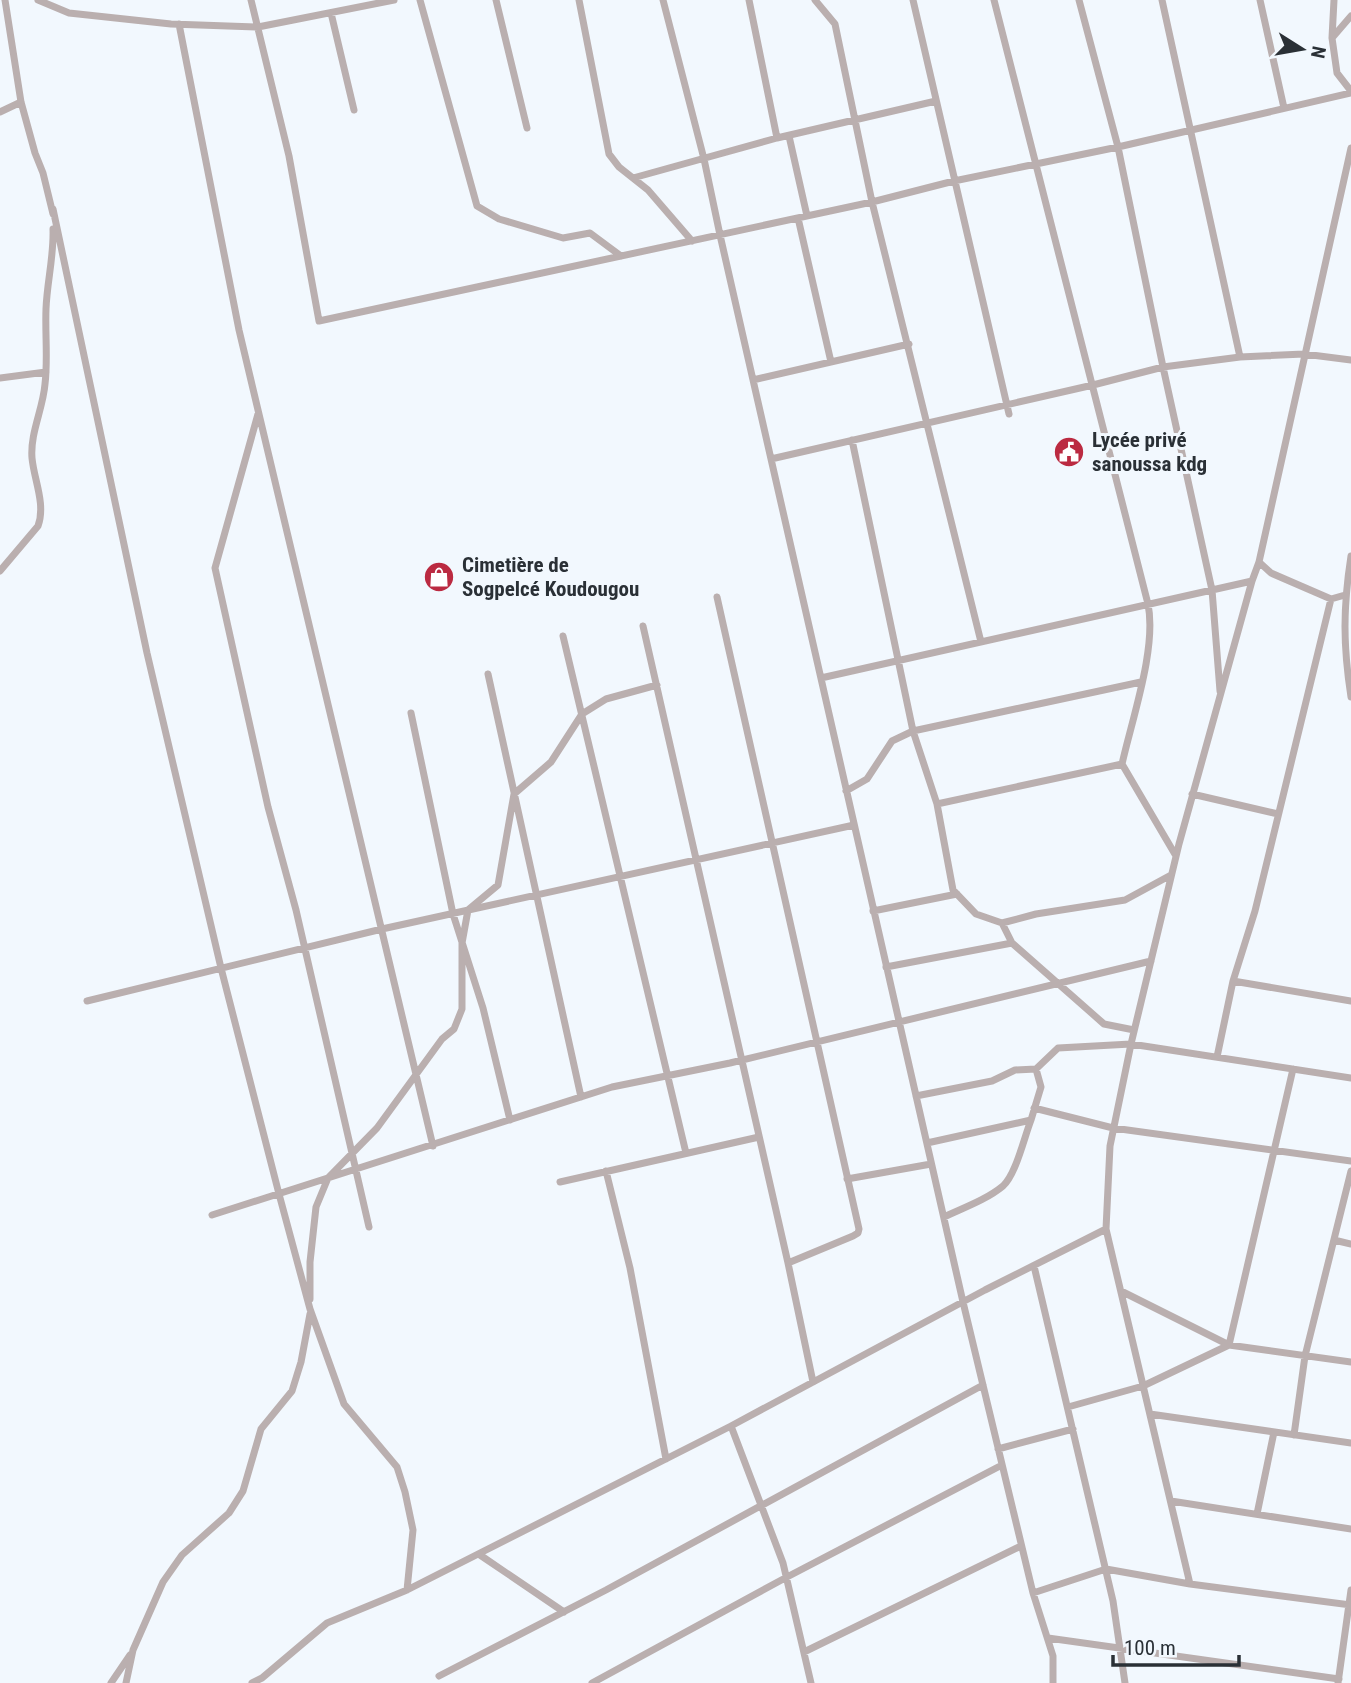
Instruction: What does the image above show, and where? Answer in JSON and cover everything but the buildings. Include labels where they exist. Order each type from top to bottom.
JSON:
[{"type":"street","points":[[5,0],[21,102],[53,209],[147,653],[221,968],[310,1309],[344,1404],[397,1467],[405,1492],[413,1531],[407,1591]]},
{"type":"street","points":[[38,0],[69,13],[179,24],[258,27],[394,0]]},
{"type":"street","points":[[251,0],[289,156],[319,321],[872,202],[954,181],[1118,147],[1351,92],[1337,73],[1332,38],[1334,0]]},
{"type":"street","points":[[420,0],[477,206],[499,219],[563,238],[590,233],[621,256]]},
{"type":"street","points":[[496,0],[527,128]]},
{"type":"street","points":[[579,0],[609,154],[619,167],[648,190],[692,241]]},
{"type":"street","points":[[663,0],[704,159],[963,1302],[1032,1593],[1053,1656],[1053,1683]]},
{"type":"street","points":[[749,0],[777,138]]},
{"type":"street","points":[[815,0],[835,24],[872,202],[929,422],[981,642]]},
{"type":"street","points":[[913,0],[1009,414]]},
{"type":"street","points":[[994,0],[1151,618],[1150,648],[1122,764],[1176,856]]},
{"type":"street","points":[[1079,0],[1118,147],[1212,590],[1220,699]]},
{"type":"street","points":[[1162,0],[1240,357]]},
{"type":"street","points":[[1260,0],[1284,108]]},
{"type":"street","points":[[331,13],[354,110]]},
{"type":"street","points":[[1332,38],[1351,16]]},
{"type":"street","points":[[179,24],[239,330],[433,1146]]},
{"type":"street","points":[[633,178],[777,138],[936,101]]},
{"type":"street","points":[[0,112],[21,102]]},
{"type":"street","points":[[789,136],[807,216]]},
{"type":"street","points":[[1191,1584],[1106,1229],[1110,1146],[1134,1030],[1176,856],[1259,562],[1351,148]]},
{"type":"street","points":[[0,571],[38,526],[40,519],[32,441],[43,404],[46,372],[46,308],[53,244],[53,209]]},
{"type":"street","points":[[798,218],[831,362]]},
{"type":"street","points":[[753,380],[909,344]]},
{"type":"street","points":[[771,459],[1163,367],[1240,357],[1304,354],[1351,360]]},
{"type":"street","points":[[0,378],[46,372]]},
{"type":"street","points":[[259,414],[215,568],[268,807],[304,947],[369,1227]]},
{"type":"street","points":[[852,440],[913,731],[937,804],[953,890],[976,914],[1003,923],[1036,914],[1125,900],[1171,876]]},
{"type":"street","points":[[1351,555],[1345,595],[1344,627],[1351,697]]},
{"type":"street","points":[[1259,562],[1271,573],[1331,599],[1345,595]]},
{"type":"street","points":[[821,678],[1252,580]]},
{"type":"street","points":[[717,597],[859,1229],[858,1233],[788,1263]]},
{"type":"street","points":[[1217,1057],[1331,599]]},
{"type":"street","points":[[643,626],[814,1382]]},
{"type":"street","points":[[563,636],[686,1153]]},
{"type":"street","points":[[488,674],[582,1097]]},
{"type":"street","points":[[846,791],[867,779],[892,741],[913,731],[1141,682]]},
{"type":"street","points":[[111,1683],[133,1650],[163,1582],[182,1555],[229,1513],[243,1491],[261,1429],[292,1391],[310,1324],[310,1262],[316,1207],[328,1178],[377,1128],[442,1039],[454,1029],[462,1009],[462,943],[468,910],[498,885],[514,794],[551,762],[582,713],[606,699],[657,685]]},
{"type":"street","points":[[411,713],[453,914],[483,1008],[510,1120]]},
{"type":"street","points":[[937,804],[1122,764]]},
{"type":"street","points":[[1192,794],[1278,814]]},
{"type":"street","points":[[87,1001],[382,929],[854,825]]},
{"type":"street","points":[[873,911],[957,894]]},
{"type":"street","points":[[1003,923],[1012,943],[1104,1024],[1134,1030]]},
{"type":"street","points":[[886,967],[1012,943]]},
{"type":"street","points":[[212,1215],[612,1087],[742,1060],[1151,961]]},
{"type":"street","points":[[1234,981],[1351,1001]]},
{"type":"street","points":[[916,1096],[992,1081],[1015,1070],[1036,1069],[1058,1048],[1131,1044],[1351,1078]]},
{"type":"street","points":[[944,1217],[984,1198],[1003,1185],[1011,1175],[1041,1087],[1036,1069]]},
{"type":"street","points":[[1230,1345],[1293,1069]]},
{"type":"street","points":[[1034,1108],[1113,1128],[1351,1161]]},
{"type":"street","points":[[927,1143],[1031,1120]]},
{"type":"street","points":[[560,1182],[759,1137]]},
{"type":"street","points":[[846,1179],[931,1164]]},
{"type":"street","points":[[606,1171],[630,1268],[666,1459]]},
{"type":"street","points":[[1294,1435],[1305,1356],[1351,1171]]},
{"type":"street","points":[[252,1683],[262,1678],[327,1623],[407,1591],[480,1555],[1106,1229]]},
{"type":"street","points":[[1334,1240],[1351,1244]]},
{"type":"street","points":[[1034,1266],[1114,1601],[1125,1683]]},
{"type":"street","points":[[1121,1291],[1230,1345],[1351,1362]]},
{"type":"street","points":[[1068,1407],[1143,1386],[1230,1345]]},
{"type":"street","points":[[439,1676],[564,1612],[983,1385]]},
{"type":"street","points":[[1150,1414],[1351,1443]]},
{"type":"street","points":[[731,1426],[787,1577],[811,1683]]},
{"type":"street","points":[[998,1450],[1073,1429]]},
{"type":"street","points":[[1257,1514],[1274,1432]]},
{"type":"street","points":[[592,1683],[1002,1465]]},
{"type":"street","points":[[1171,1501],[1351,1529]]},
{"type":"street","points":[[804,1652],[1021,1546]]},
{"type":"street","points":[[480,1555],[564,1612]]},
{"type":"street","points":[[1032,1593],[1106,1569],[1191,1584],[1350,1605]]},
{"type":"street","points":[[1048,1638],[1338,1681],[1351,1590]]},
{"type":"street","points":[[126,1683],[133,1650]]},
{"type":"place","name":"Lycée privé sanoussa kdg","points":[[1069,452]]},
{"type":"place","name":"Cimetière de Sogpelcé Koudougou","points":[[439,577]]}]
